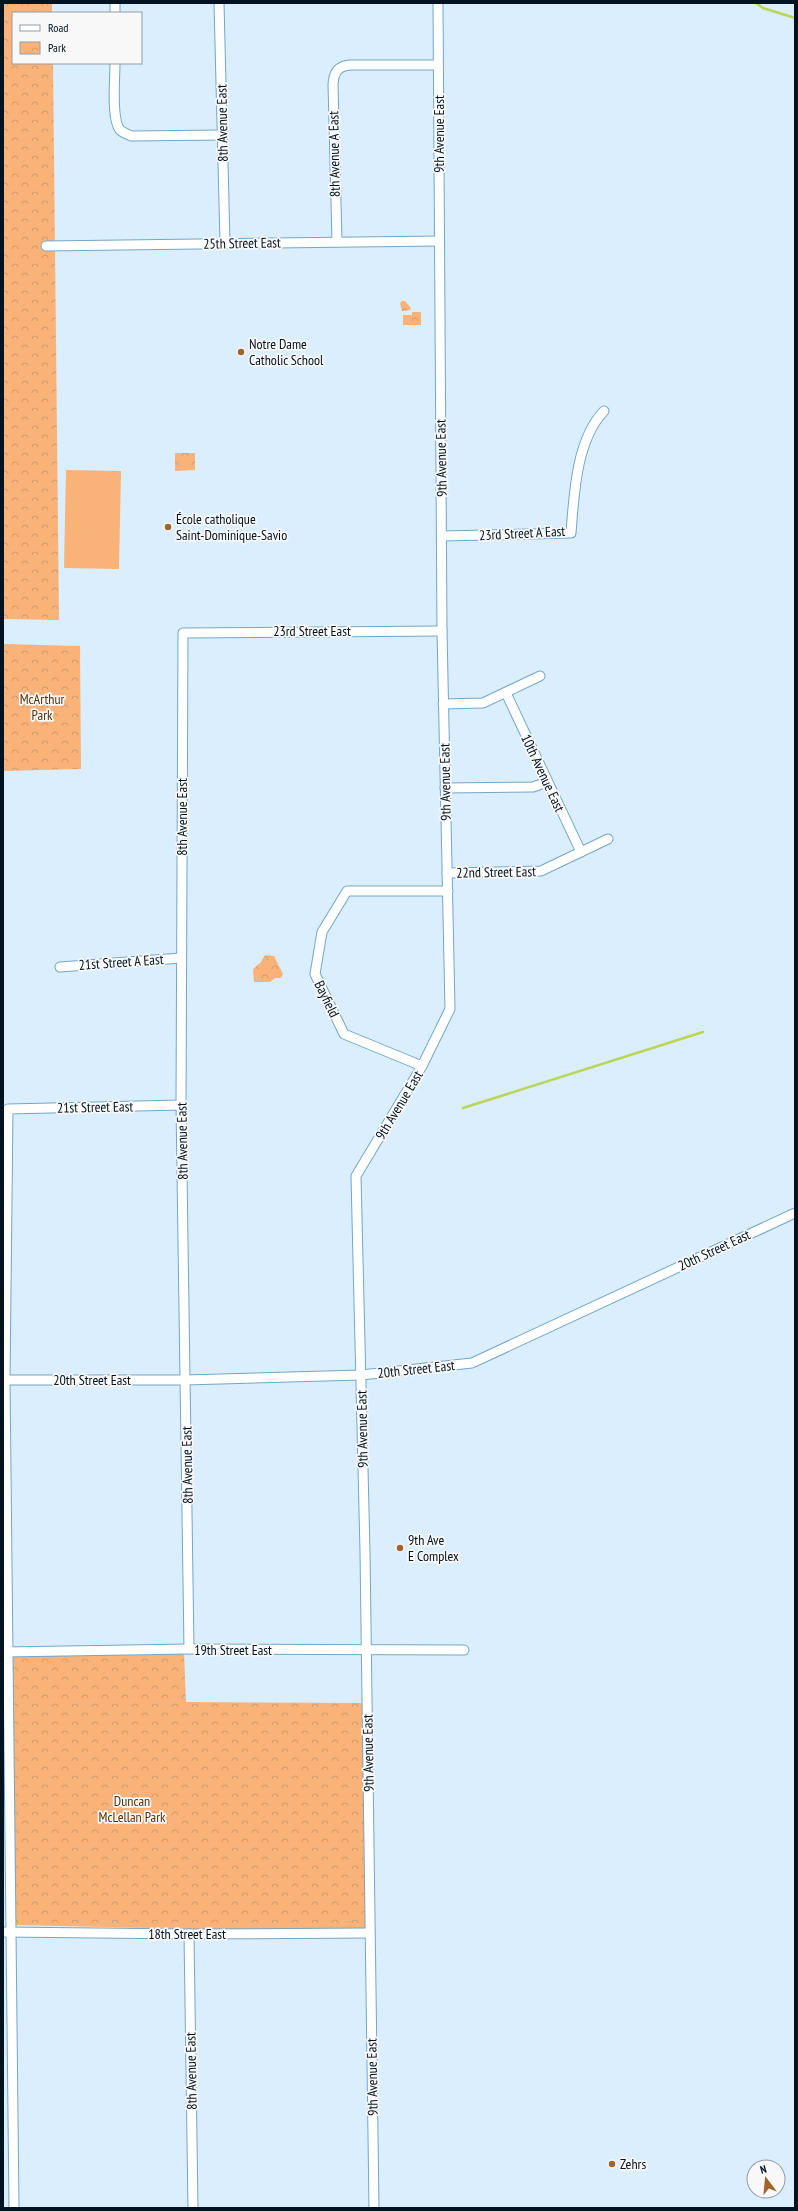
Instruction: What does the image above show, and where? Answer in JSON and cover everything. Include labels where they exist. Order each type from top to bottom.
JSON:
[{"type":"street","name":"8th Avenue East","points":[[219,3],[225,244]]},
{"type":"street","name":"9th Avenue East","points":[[374,2208],[366,1651],[356,1176],[422,1066],[450,1009],[442,631],[438,3]]},
{"type":"street","points":[[115,64],[115,115],[117,125],[121,132],[131,136],[223,135]]},
{"type":"street","name":"8th Avenue A East","points":[[336,242],[334,76],[340,68],[350,65],[438,65]]},
{"type":"street","name":"25th Street East","points":[[46,246],[439,241]]},
{"type":"street","name":"23rd Street A East","points":[[442,536],[571,533],[575,479],[582,452],[597,418],[604,411]]},
{"type":"street","name":"23rd Street East","points":[[183,633],[442,631]]},
{"type":"street","name":"8th Avenue East","points":[[183,633],[181,1105],[189,1649]]},
{"type":"street","points":[[443,704],[483,703],[540,676]]},
{"type":"street","name":"10th Avenue East","points":[[506,693],[581,852]]},
{"type":"street","points":[[445,788],[533,787],[547,782]]},
{"type":"street","name":"22nd Street East","points":[[447,873],[541,871],[608,839]]},
{"type":"street","name":"Bayfield","points":[[422,1066],[344,1034],[315,974],[322,932],[347,891],[448,891]]},
{"type":"street","name":"21st Street A East","points":[[60,967],[182,958]]},
{"type":"street","name":"21st Street East","points":[[4,1380],[8,1108],[181,1105]]},
{"type":"street","name":"20th Street East","points":[[4,1380],[185,1380],[361,1375],[472,1363],[795,1213]]},
{"type":"street","points":[[4,1380],[7,1932],[14,2208]]},
{"type":"street","name":"19th Street East","points":[[6,1652],[189,1649],[366,1651],[464,1650]]},
{"type":"street","name":"18th Street East","points":[[7,1932],[189,1934],[370,1933]]},
{"type":"street","name":"8th Avenue East","points":[[189,1934],[193,2208]]},
{"type":"green space","points":[[3,3],[52,3],[52,12],[12,12],[12,64],[53,64],[59,620],[3,619]]},
{"type":"green space","points":[[405,301],[411,308],[410,310],[402,311],[400,303]]},
{"type":"green space","points":[[412,312],[421,312],[421,325],[403,325],[403,315],[412,315]]},
{"type":"green space","points":[[175,453],[195,453],[195,470],[175,471]]},
{"type":"green space","points":[[66,470],[121,471],[119,569],[64,568]]},
{"type":"green space","name":"McArthur Park","points":[[3,644],[80,646],[81,769],[3,771]]},
{"type":"green space","points":[[265,955],[274,956],[283,974],[281,978],[275,978],[270,982],[254,982],[253,969],[261,962]]},
{"type":"green space","name":"Duncan McLellan Park","points":[[184,1653],[186,1702],[363,1703],[367,1930],[193,1929],[15,1925],[12,1655]]},
{"type":"waterway","points":[[756,3],[763,8],[795,18]]},
{"type":"waterway","points":[[463,1108],[703,1032]]},
{"type":"place","name":"Notre Dame Catholic School","points":[[241,352]]},
{"type":"place","name":"École catholique Saint-Dominique-Savio","points":[[168,527]]},
{"type":"place","name":"9th Ave E Complex","points":[[400,1548]]},
{"type":"place","name":"Zehrs","points":[[612,2164]]}]
